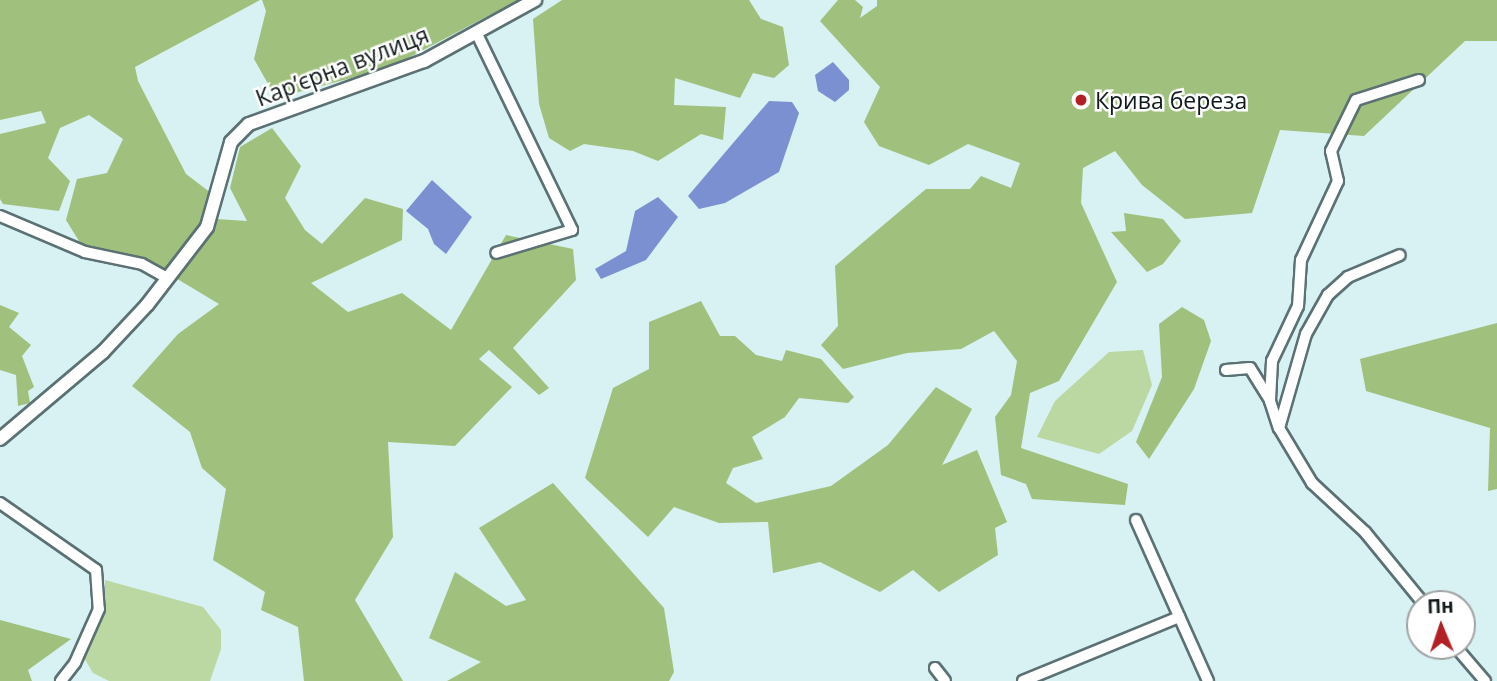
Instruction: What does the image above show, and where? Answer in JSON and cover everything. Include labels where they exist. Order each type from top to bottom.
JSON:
[{"type":"street","name":"Карʼєрна вулиця","points":[[0,439],[103,352],[167,278],[207,227],[231,142],[249,124],[424,61],[535,0]]},
{"type":"street","points":[[476,33],[572,230],[496,253]]},
{"type":"street","points":[[1270,401],[1272,361],[1298,306],[1301,260],[1338,181],[1331,150],[1356,100],[1419,80]]},
{"type":"street","points":[[0,216],[85,252],[142,264],[167,278]]},
{"type":"street","points":[[1279,428],[1306,334],[1328,295],[1348,277],[1399,255]]},
{"type":"street","points":[[1226,370],[1251,368],[1270,401],[1279,428],[1312,483],[1364,532],[1412,590]]},
{"type":"street","points":[[0,503],[96,570],[99,609],[75,663],[61,681]]},
{"type":"street","points":[[1136,520],[1208,681]]},
{"type":"street","points":[[1023,681],[1179,617]]},
{"type":"street","points":[[1467,660],[1485,681]]},
{"type":"street","points":[[936,668],[945,681]]},
{"type":"green space","points":[[0,0],[260,0],[135,67],[138,81],[186,174],[211,193],[199,227],[165,270],[141,259],[82,246],[66,220],[77,179],[107,173],[123,139],[89,115],[60,128],[48,158],[70,181],[59,211],[3,204],[0,199],[0,134],[46,123],[41,111],[0,120]]},
{"type":"green space","points":[[262,0],[518,0],[389,68],[276,98],[254,59],[266,11]]},
{"type":"green space","points":[[562,0],[749,0],[761,19],[783,27],[789,65],[774,78],[753,73],[740,98],[675,78],[674,105],[726,107],[723,140],[701,134],[658,161],[633,151],[584,144],[570,151],[549,138],[539,104],[533,19]]},
{"type":"green space","points":[[838,0],[855,0],[863,7],[860,18],[877,6],[877,0],[1497,0],[1497,41],[1465,41],[1364,136],[1280,130],[1252,213],[1185,219],[1142,185],[1115,151],[1083,168],[1081,203],[1117,282],[1059,381],[1030,393],[1021,448],[1128,484],[1125,505],[1032,499],[1026,484],[1001,475],[995,417],[1011,395],[1017,361],[994,331],[961,349],[907,353],[843,369],[821,345],[838,326],[835,266],[926,189],[970,189],[981,176],[1011,188],[1020,163],[968,144],[929,165],[879,146],[864,122],[880,87],[820,21]]},
{"type":"green space","points":[[272,128],[301,166],[285,198],[305,230],[322,244],[365,198],[403,209],[402,240],[311,283],[348,312],[402,293],[451,330],[506,235],[573,249],[576,280],[513,348],[549,388],[539,395],[489,350],[479,359],[512,387],[455,446],[388,442],[393,537],[355,600],[403,681],[304,681],[298,627],[261,610],[265,592],[213,560],[226,489],[202,468],[190,432],[132,386],[178,334],[219,304],[174,277],[216,219],[247,221],[230,188],[240,147]]},
{"type":"green space","points":[[1124,213],[1163,219],[1181,241],[1163,264],[1147,272],[1111,232],[1126,231]]},
{"type":"green space","points":[[701,301],[720,336],[735,336],[756,355],[782,361],[786,350],[821,359],[854,397],[848,403],[799,398],[785,417],[752,437],[763,459],[733,468],[726,483],[756,503],[831,486],[888,445],[936,387],[972,409],[942,465],[977,450],[1007,522],[995,528],[998,555],[939,592],[913,570],[880,592],[820,562],[773,573],[768,522],[719,523],[674,507],[648,537],[585,478],[613,388],[649,369],[649,322]]},
{"type":"green space","points":[[0,305],[19,313],[9,327],[31,345],[22,356],[34,387],[28,391],[30,403],[18,406],[16,375],[0,370]]},
{"type":"green space","points":[[1182,307],[1204,320],[1211,341],[1194,389],[1149,459],[1136,442],[1162,377],[1159,324]]},
{"type":"green space","points":[[1497,323],[1497,489],[1488,491],[1490,428],[1366,391],[1360,359]]},
{"type":"green space","points":[[1143,350],[1152,385],[1132,431],[1099,454],[1037,437],[1055,401],[1109,352]]},
{"type":"green space","points":[[553,483],[664,608],[674,672],[669,681],[447,681],[481,662],[429,638],[455,572],[506,606],[526,600],[479,528]]},
{"type":"green space","points":[[105,580],[203,607],[221,630],[221,649],[210,681],[109,681],[93,673],[83,656],[105,613]]},
{"type":"green space","points":[[0,620],[71,639],[28,670],[32,681],[0,681]]},
{"type":"water","points":[[833,62],[849,80],[849,90],[835,102],[818,91],[815,75]]},
{"type":"water","points":[[769,101],[792,102],[799,113],[779,172],[725,203],[699,209],[688,196]]},
{"type":"water","points":[[432,180],[472,217],[446,254],[434,244],[428,229],[406,211]]},
{"type":"water","points":[[658,197],[678,217],[646,260],[601,279],[595,269],[626,251],[635,211]]},
{"type":"place","name":"Крива береза","points":[[1081,100]]}]
